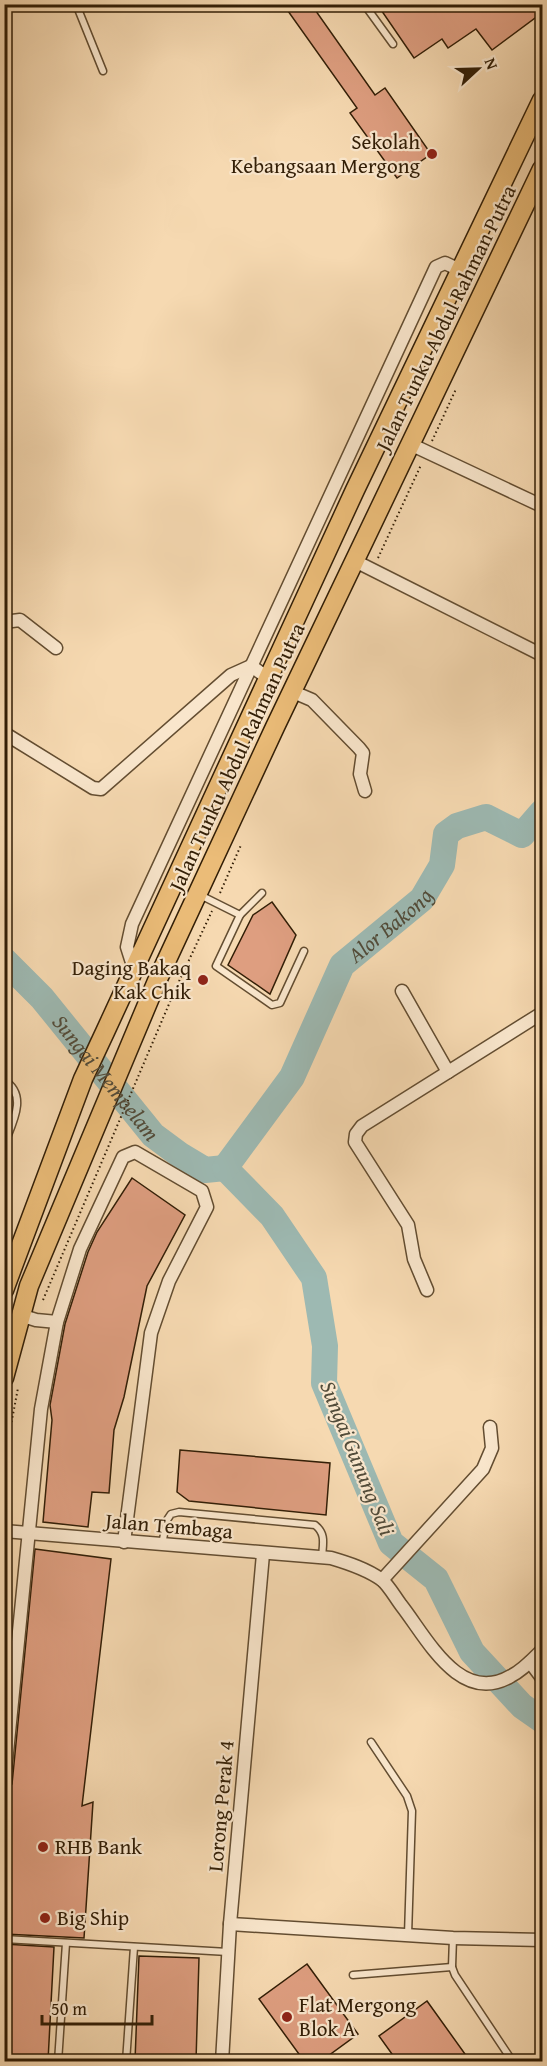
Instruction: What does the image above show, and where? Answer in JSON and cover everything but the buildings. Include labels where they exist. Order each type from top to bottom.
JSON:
[{"type":"main road","name":"Jalan Tunku Abdul Rahman Putra","points":[[4,1290],[83,1079],[355,490],[543,100]]},
{"type":"main road","name":"Jalan Tunku Abdul Rahman Putra","points":[[4,1378],[29,1286],[197,894],[291,691],[543,169]]},
{"type":"street","points":[[134,969],[127,947],[132,924],[436,267],[445,263],[462,271]]},
{"type":"street","points":[[410,444],[543,506]]},
{"type":"street","points":[[355,561],[543,655]]},
{"type":"street","points":[[4,622],[10,619],[20,620],[56,648]]},
{"type":"street","points":[[251,666],[268,678]]},
{"type":"street","points":[[4,733],[93,788],[101,789],[231,675],[251,666]]},
{"type":"street","points":[[291,691],[312,700],[363,753],[360,774],[365,791]]},
{"type":"street","points":[[402,992],[448,1072]]},
{"type":"street","points":[[428,1290],[414,1259],[408,1225],[356,1142],[356,1134],[362,1125],[543,1013]]},
{"type":"street","points":[[4,1783],[41,1409],[57,1322],[80,1249],[123,1157],[135,1152],[202,1191],[207,1208],[169,1281],[152,1333],[124,1542]]},
{"type":"street","points":[[20,1315],[57,1322]]},
{"type":"street","points":[[490,1427],[492,1448],[483,1469],[382,1580],[448,1666],[466,1680],[490,1684],[509,1678],[543,1650]]},
{"type":"street","name":"Jalan Tembaga","points":[[4,1531],[326,1558],[360,1568],[382,1580]]},
{"type":"street","name":"Lorong Perak 4","points":[[222,2061],[230,1924],[262,1554]]},
{"type":"street","points":[[530,1662],[543,1678]]},
{"type":"street","points":[[230,1924],[453,1938],[543,1940]]},
{"type":"lane","points":[[76,4],[103,71]]},
{"type":"lane","points":[[364,4],[393,44]]},
{"type":"lane","points":[[262,893],[240,915],[216,966],[272,1005],[280,1003],[303,951]]},
{"type":"lane","points":[[197,894],[240,915]]},
{"type":"lane","points":[[4,1080],[16,1094],[18,1106],[4,1145]]},
{"type":"lane","points":[[162,1546],[167,1520],[171,1514],[179,1512],[315,1525],[322,1530],[326,1558]]},
{"type":"lane","points":[[371,1742],[406,1796],[412,1811],[408,1935]]},
{"type":"lane","points":[[453,1938],[452,1967],[458,1981],[513,2061]]},
{"type":"lane","points":[[4,1940],[228,1952]]},
{"type":"lane","points":[[58,2061],[66,1943]]},
{"type":"lane","points":[[126,2061],[134,1947]]},
{"type":"lane","points":[[353,1975],[452,1967]]},
{"type":"path","points":[[119,1121],[241,845]]},
{"type":"waterway","name":"Alor Bakong","points":[[225,1168],[292,1077],[342,965],[422,899],[442,865],[446,834],[457,826],[486,817],[522,835],[542,812]]},
{"type":"waterway","name":"Sungai Mempelam","points":[[4,960],[42,998],[153,1135],[205,1170],[225,1168]]},
{"type":"waterway","name":"Sungai Gunung Sali","points":[[225,1168],[272,1216],[314,1278],[325,1346],[324,1383],[391,1543],[436,1579],[472,1652],[522,1706],[542,1720]]},
{"type":"place","name":"Sekolah Kebangsaan Mergong","points":[[432,154]]},
{"type":"place","name":"Daging Bakaq Kak Chik","points":[[203,980]]},
{"type":"place","name":"RHB Bank","points":[[43,1847]]},
{"type":"place","name":"Big Ship","points":[[45,1918]]},
{"type":"place","name":"Flat Mergong Blok A","points":[[287,2017]]}]
